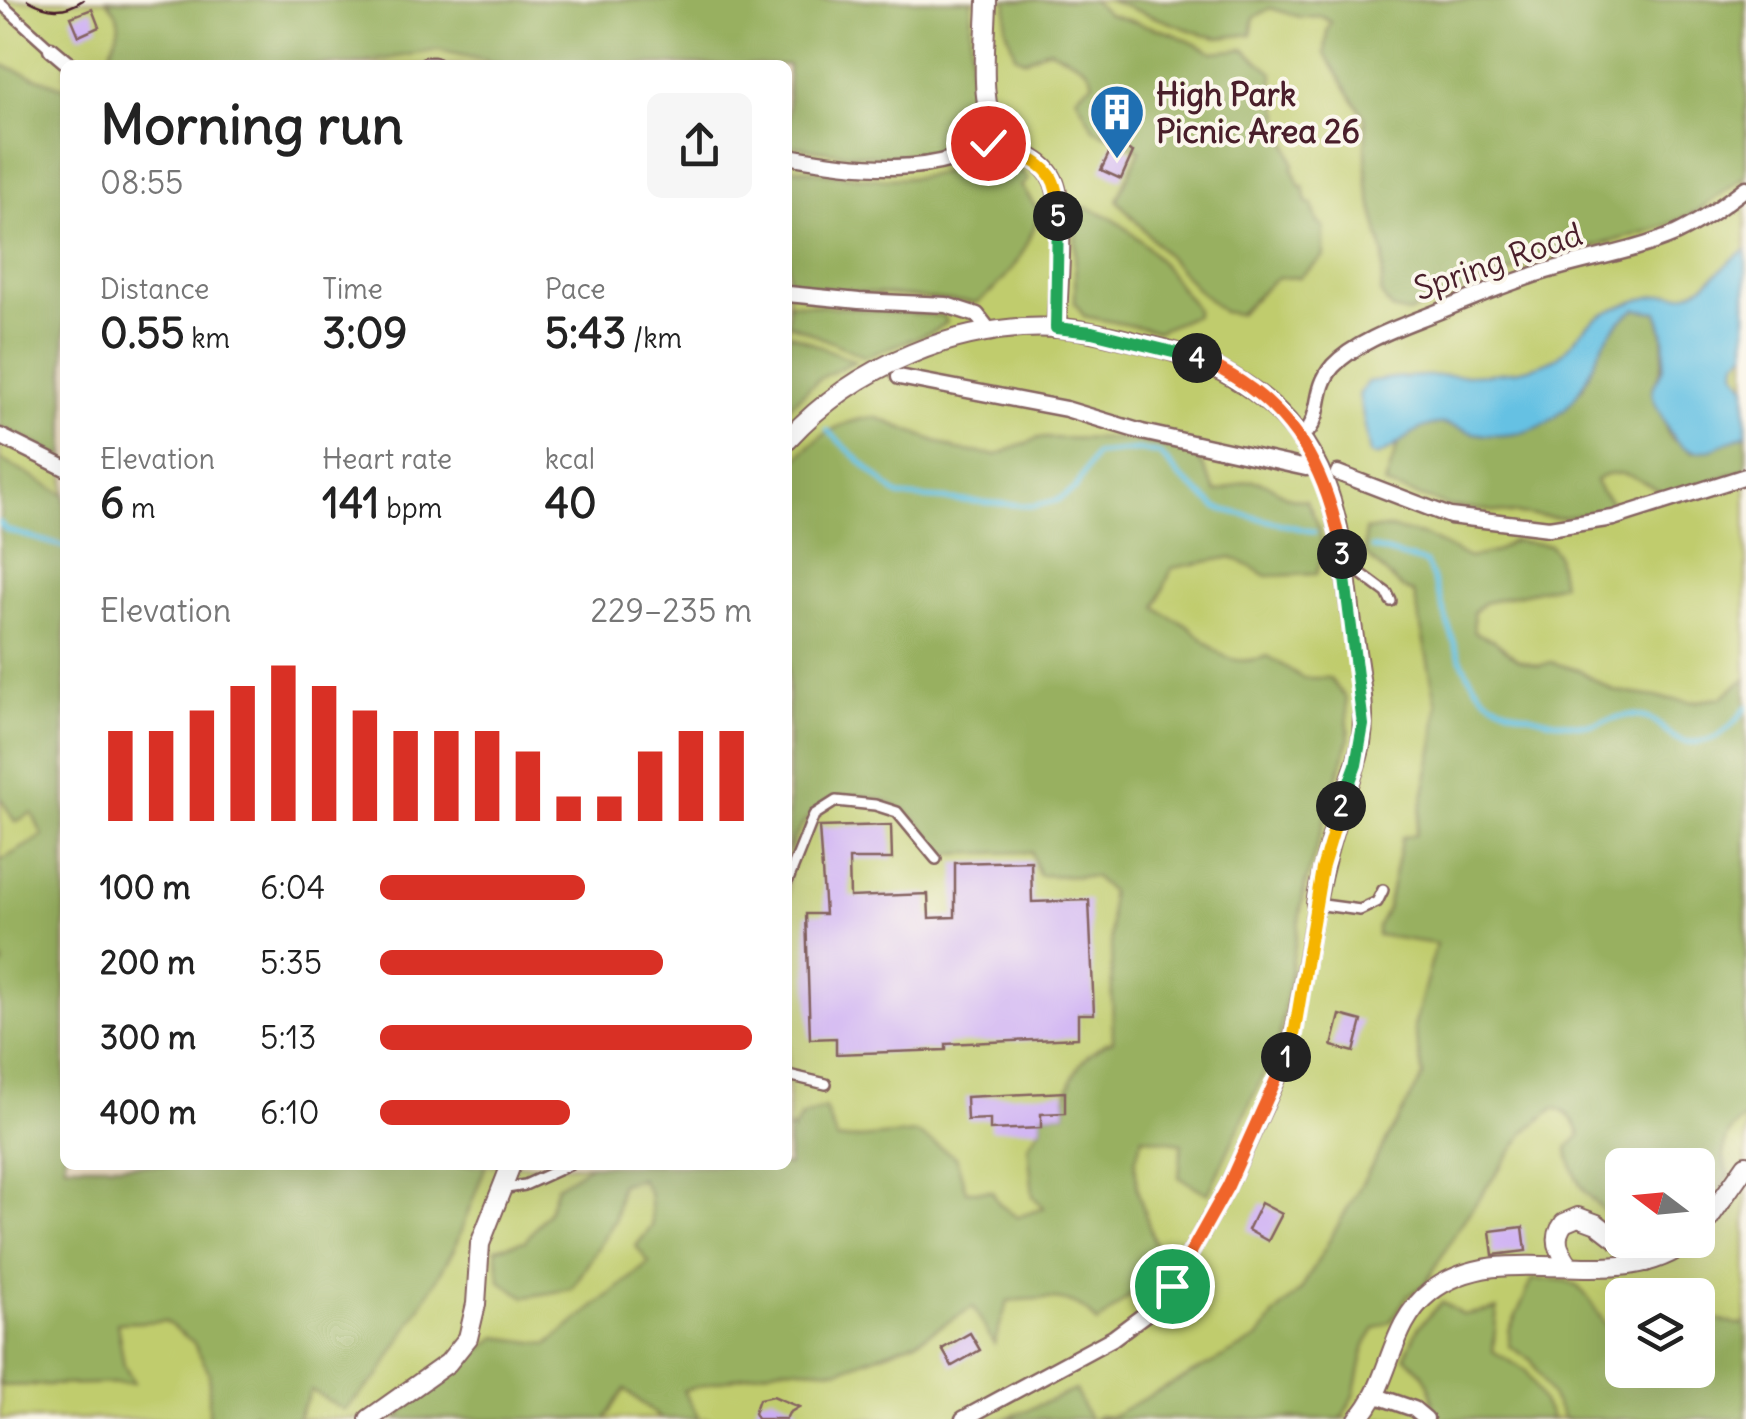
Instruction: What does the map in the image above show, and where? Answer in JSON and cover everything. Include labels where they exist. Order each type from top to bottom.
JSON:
[{"type":"street","points":[[987,0],[986,104],[990,120],[998,136],[1044,167],[1057,190],[1056,328]]},
{"type":"street","points":[[51,49],[64,60]]},
{"type":"street","points":[[792,157],[904,166],[962,155],[998,136]]},
{"type":"street","name":"Spring Road","points":[[1305,435],[1316,420],[1322,382],[1350,352],[1395,329],[1528,276],[1673,234],[1703,220],[1746,188]]},
{"type":"street","points":[[792,294],[946,305],[977,314],[991,333]]},
{"type":"street","points":[[792,435],[824,404],[880,369],[930,347],[991,333],[1056,328],[1129,340],[1191,356],[1263,396],[1305,435],[1336,516],[1363,725],[1356,765],[1322,869],[1294,1035],[1283,1067],[1228,1186],[1172,1286],[1152,1309],[1113,1338],[963,1419]]},
{"type":"street","points":[[899,377],[1066,410],[1142,432],[1306,468]]},
{"type":"street","points":[[0,436],[60,466]]},
{"type":"street","points":[[1338,473],[1450,516],[1549,528],[1613,518],[1746,476]]},
{"type":"street","points":[[1715,1210],[1746,1165]]},
{"type":"street","points":[[369,1419],[448,1363],[468,1338],[476,1304],[480,1244],[509,1170]]},
{"type":"street","points":[[1568,1264],[1557,1244],[1558,1233],[1564,1223],[1578,1217],[1597,1224],[1646,1262]]},
{"type":"street","points":[[1358,1419],[1374,1395],[1406,1319],[1432,1291],[1466,1273],[1501,1266],[1616,1266],[1657,1258]]},
{"type":"street","points":[[1374,1395],[1414,1409],[1426,1419]]},
{"type":"lane","points":[[0,3],[51,49]]},
{"type":"lane","points":[[1343,561],[1387,592],[1391,601]]},
{"type":"lane","points":[[792,870],[814,815],[836,802],[875,805],[897,812],[936,859]]},
{"type":"lane","points":[[1316,904],[1360,910],[1377,902],[1383,890]]},
{"type":"lane","points":[[792,1076],[826,1084]]},
{"type":"lane","points":[[500,1188],[525,1186],[558,1170]]},
{"type":"green space","points":[[0,0],[1746,0],[1746,1419],[0,1419]]},
{"type":"green space","points":[[106,0],[971,0],[970,103],[974,130],[960,143],[914,155],[858,155],[792,146],[792,60],[483,60],[438,50],[381,60],[108,60],[119,25]]},
{"type":"green space","points":[[1007,0],[1091,0],[1108,14],[1174,34],[1212,52],[1244,49],[1273,73],[1273,91],[1292,168],[1300,187],[1304,187],[1307,203],[1312,204],[1318,223],[1324,227],[1324,257],[1300,277],[1271,282],[1239,314],[1223,312],[1196,288],[1117,200],[1140,150],[1094,129],[1076,96],[1093,82],[1090,75],[1075,61],[1048,49],[1025,60],[1015,55],[1006,28]]},
{"type":"green space","points":[[1108,0],[1746,0],[1746,176],[1699,210],[1666,226],[1526,266],[1408,313],[1391,309],[1381,294],[1384,256],[1367,184],[1365,118],[1325,54],[1331,22],[1321,16],[1300,17],[1270,8],[1254,18],[1251,34],[1219,38]]},
{"type":"green space","points":[[0,64],[60,86],[60,456],[0,426]]},
{"type":"green space","points":[[989,158],[1021,171],[1029,179],[1021,186],[1039,211],[1030,239],[999,284],[977,303],[792,285],[792,168],[861,178],[899,179],[936,174]]},
{"type":"green space","points":[[1076,206],[1112,219],[1145,245],[1173,277],[1196,309],[1196,315],[1158,331],[1084,316],[1075,303]]},
{"type":"green space","points":[[792,303],[944,316],[947,322],[934,331],[865,357],[792,325]]},
{"type":"green space","points":[[1636,309],[1657,312],[1660,322],[1663,360],[1653,388],[1669,437],[1692,452],[1746,434],[1746,469],[1667,496],[1624,474],[1606,476],[1596,480],[1600,491],[1620,510],[1559,518],[1449,506],[1385,485],[1398,444],[1418,428],[1441,423],[1476,433],[1582,389],[1608,335]]},
{"type":"green space","points":[[792,335],[855,361],[819,379],[792,403]]},
{"type":"green space","points":[[875,417],[958,450],[996,455],[1039,438],[1126,439],[1189,451],[1202,464],[1216,492],[1254,481],[1289,497],[1306,500],[1321,536],[1316,574],[1267,576],[1232,557],[1172,568],[1156,607],[1224,656],[1254,660],[1268,656],[1303,678],[1329,678],[1346,698],[1349,739],[1305,885],[1279,1041],[1208,1194],[1179,1177],[1182,1143],[1142,1137],[1135,1162],[1138,1192],[1156,1248],[1169,1258],[1097,1323],[1079,1306],[1057,1299],[1008,1301],[994,1344],[973,1307],[916,1341],[839,1370],[782,1367],[683,1390],[699,1419],[661,1419],[625,1389],[605,1419],[398,1419],[409,1405],[497,1337],[548,1344],[649,1263],[636,1246],[652,1226],[649,1192],[641,1179],[620,1184],[615,1220],[572,1289],[525,1297],[500,1281],[496,1248],[525,1241],[548,1212],[557,1186],[583,1170],[792,1170],[792,1130],[801,1117],[825,1108],[837,1140],[916,1133],[956,1157],[966,1191],[992,1191],[999,1204],[1017,1217],[1044,1208],[1033,1196],[1028,1145],[1041,1128],[1041,1114],[1065,1113],[1068,1089],[1084,1059],[1113,1041],[1110,891],[1094,877],[1039,875],[1031,852],[944,854],[912,816],[870,797],[852,796],[819,808],[806,820],[792,844],[792,464],[826,433]]},
{"type":"green space","points":[[0,459],[60,492],[60,1170],[484,1170],[454,1249],[424,1301],[379,1376],[344,1410],[311,1390],[297,1419],[264,1419],[255,1412],[246,1419],[209,1418],[209,1372],[193,1342],[165,1321],[117,1323],[124,1365],[134,1383],[0,1386],[0,967],[4,965],[0,957],[0,861],[43,836],[32,813],[15,822],[0,797]]},
{"type":"green space","points":[[1390,528],[1425,536],[1469,558],[1495,552],[1512,541],[1550,545],[1557,555],[1562,584],[1484,603],[1473,613],[1474,632],[1495,641],[1518,660],[1539,666],[1551,662],[1578,670],[1614,691],[1691,702],[1720,698],[1746,678],[1746,1118],[1725,1142],[1728,1175],[1715,1194],[1715,1148],[1605,1148],[1605,1213],[1583,1189],[1572,1166],[1567,1149],[1580,1135],[1576,1126],[1564,1112],[1554,1108],[1526,1131],[1457,1230],[1425,1285],[1407,1297],[1391,1321],[1375,1329],[1365,1345],[1354,1396],[1341,1419],[1093,1419],[1109,1417],[1259,1338],[1274,1315],[1301,1290],[1423,1076],[1414,1027],[1436,944],[1377,935],[1377,927],[1387,909],[1402,837],[1415,835],[1434,746],[1437,705],[1414,593],[1402,588],[1365,554],[1365,530]]},
{"type":"green space","points":[[1533,1279],[1566,1281],[1583,1292],[1605,1324],[1605,1388],[1715,1388],[1715,1319],[1743,1325],[1746,1322],[1746,1419],[1564,1419],[1531,1360],[1509,1346],[1509,1331]]},
{"type":"green space","points":[[1442,1302],[1463,1315],[1497,1309],[1493,1351],[1526,1371],[1552,1419],[1435,1419],[1428,1384],[1405,1356],[1419,1326]]},
{"type":"green space","points":[[1075,1390],[1089,1419],[1005,1419]]},
{"type":"water","points":[[1746,250],[1746,352],[1737,361],[1736,372],[1746,387],[1746,434],[1707,450],[1697,451],[1679,444],[1653,397],[1664,360],[1664,339],[1657,312],[1636,309],[1608,336],[1576,396],[1548,422],[1522,433],[1502,435],[1437,424],[1420,429],[1376,456],[1370,454],[1359,395],[1367,382],[1495,374],[1548,362],[1602,315],[1650,297],[1693,291]]},
{"type":"building","points":[[92,9],[99,27],[79,36],[71,17]]},
{"type":"building","name":"High Park Picnic Area 26","points":[[1114,143],[1133,152],[1121,179],[1101,170]]},
{"type":"building","points":[[891,825],[892,859],[849,859],[850,897],[928,894],[929,918],[955,917],[955,863],[1031,861],[1032,902],[1089,900],[1094,1014],[1078,1014],[1078,1038],[946,1044],[946,1050],[836,1054],[836,1038],[810,1039],[806,914],[825,914],[819,827]]},
{"type":"building","points":[[1340,1015],[1362,1021],[1354,1052],[1332,1046]]},
{"type":"building","points":[[1065,1092],[1065,1113],[1041,1114],[1041,1128],[990,1130],[990,1119],[967,1120],[966,1097]]},
{"type":"building","points":[[1261,1203],[1282,1214],[1268,1241],[1248,1230]]},
{"type":"building","points":[[1523,1227],[1526,1251],[1493,1255],[1490,1231]]},
{"type":"building","points":[[970,1333],[980,1350],[952,1366],[942,1349]]},
{"type":"building","points":[[773,1396],[799,1407],[786,1419],[757,1419],[754,1413],[759,1399]]},
{"type":"waterway","points":[[827,430],[898,496],[1034,506],[1058,500],[1075,489],[1095,454],[1140,450],[1160,454],[1217,508],[1314,532]]},
{"type":"waterway","points":[[0,523],[6,530],[60,546]]},
{"type":"waterway","points":[[1372,548],[1426,563],[1464,666],[1484,695],[1505,707],[1583,725],[1639,716],[1687,742],[1713,738],[1726,730],[1746,707]]},
{"type":"tram line","points":[[28,0],[56,9],[83,0]]},
{"type":"place","name":"High Park Picnic Area 26","points":[[1117,161]]},
{"type":"route","points":[[988,143],[998,136],[1027,154],[1044,167],[1057,190],[1056,328],[1092,332],[1191,356],[1241,380],[1263,396],[1301,441],[1319,470],[1336,516],[1362,698],[1361,744],[1322,869],[1294,1035],[1283,1067],[1228,1186],[1172,1286]]}]
